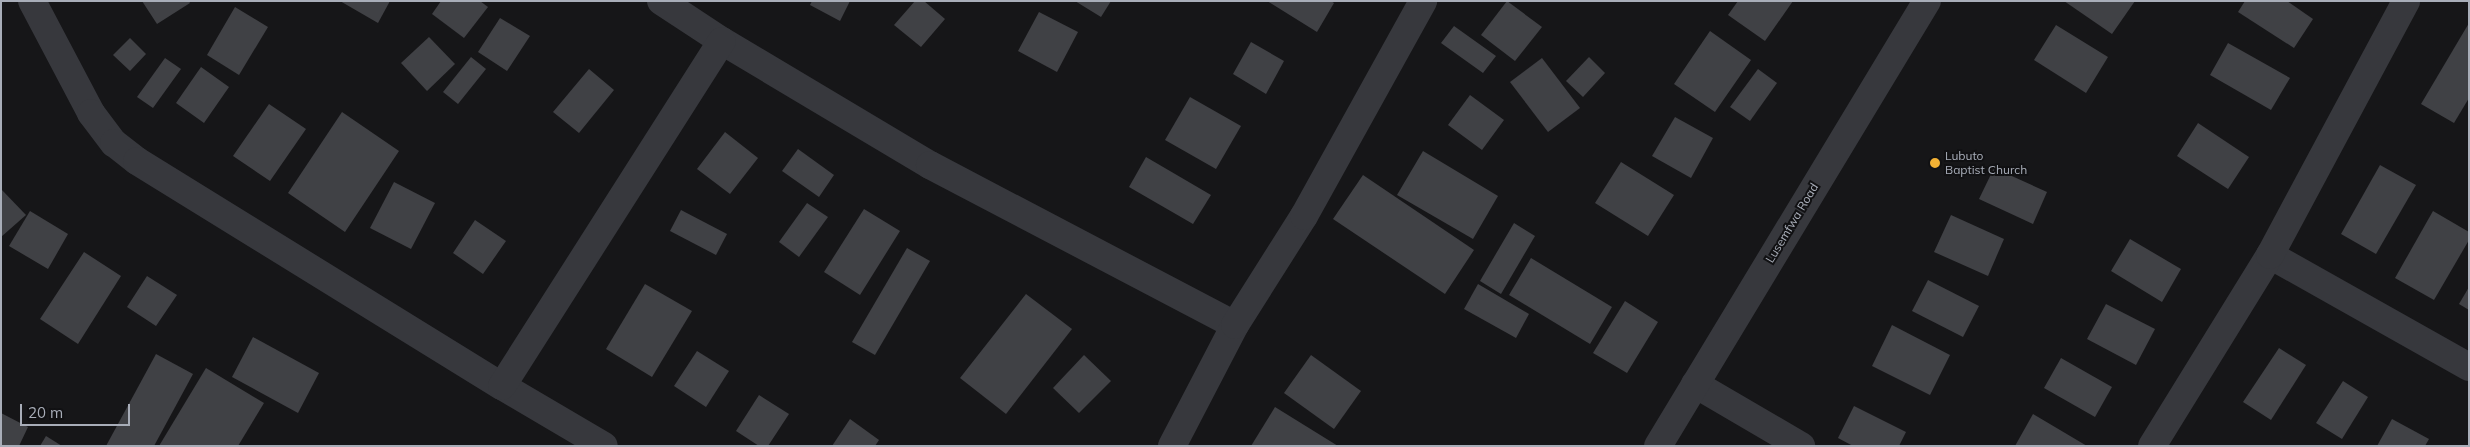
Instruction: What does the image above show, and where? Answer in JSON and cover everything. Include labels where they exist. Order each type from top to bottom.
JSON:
[{"type":"street","points":[[32,1],[91,112],[114,142],[137,161],[502,386],[604,446]]},
{"type":"street","points":[[661,1],[722,41],[930,165],[1235,325]]},
{"type":"street","points":[[1172,446],[1235,325],[1304,216],[1423,1]]},
{"type":"street","name":"Lusemfwa Road","points":[[1658,446],[1927,1]]},
{"type":"street","points":[[2152,446],[2270,255],[2406,1]]},
{"type":"street","points":[[502,386],[722,41]]},
{"type":"street","points":[[2270,255],[2469,367]]},
{"type":"street","points":[[1695,384],[1801,446]]},
{"type":"building","points":[[142,1],[189,1],[190,3],[157,24]]},
{"type":"building","points":[[340,1],[390,1],[378,23]]},
{"type":"building","points":[[441,1],[480,1],[488,7],[464,38],[432,14]]},
{"type":"building","points":[[812,1],[850,1],[840,21],[810,5]]},
{"type":"building","points":[[915,1],[924,1],[945,19],[921,47],[894,25]]},
{"type":"building","points":[[1075,1],[1111,1],[1101,17]]},
{"type":"building","points":[[1267,1],[1331,1],[1334,3],[1317,32]]},
{"type":"building","points":[[1507,1],[1542,27],[1515,61],[1481,35]]},
{"type":"building","points":[[1738,1],[1793,1],[1765,41],[1728,15]]},
{"type":"building","points":[[2064,1],[2135,1],[2112,34]]},
{"type":"building","points":[[2245,1],[2287,1],[2313,19],[2294,48],[2238,12]]},
{"type":"building","points":[[235,7],[268,27],[239,75],[207,55]]},
{"type":"building","points":[[1039,12],[1078,32],[1057,72],[1018,51]]},
{"type":"building","points":[[500,18],[530,36],[507,71],[478,52]]},
{"type":"building","points":[[2469,23],[2469,98],[2454,123],[2421,104]]},
{"type":"building","points":[[2056,25],[2108,57],[2086,93],[2034,60]]},
{"type":"building","points":[[1454,26],[1496,56],[1483,73],[1441,43]]},
{"type":"building","points":[[1710,31],[1751,60],[1715,112],[1674,84]]},
{"type":"building","points":[[429,37],[455,64],[427,91],[401,63]]},
{"type":"building","points":[[130,38],[146,54],[130,71],[113,55]]},
{"type":"building","points":[[1251,42],[1284,61],[1266,94],[1233,74]]},
{"type":"building","points":[[2228,43],[2290,78],[2271,110],[2210,75]]},
{"type":"building","points":[[471,57],[486,69],[458,104],[443,92]]},
{"type":"building","points":[[1589,57],[1605,73],[1583,97],[1566,81]]},
{"type":"building","points":[[165,58],[181,69],[153,108],[137,97]]},
{"type":"building","points":[[1542,58],[1580,108],[1548,132],[1510,82]]},
{"type":"building","points":[[201,67],[229,87],[204,123],[176,103]]},
{"type":"building","points":[[589,69],[614,90],[579,133],[553,112]]},
{"type":"building","points":[[1758,69],[1777,83],[1750,121],[1730,107]]},
{"type":"building","points":[[1470,95],[1504,120],[1482,150],[1448,125]]},
{"type":"building","points":[[1190,97],[1241,126],[1216,169],[1165,140]]},
{"type":"building","points":[[269,104],[306,129],[270,181],[233,156]]},
{"type":"building","points":[[342,112],[399,151],[345,232],[288,193]]},
{"type":"building","points":[[1675,117],[1713,138],[1691,178],[1652,156]]},
{"type":"building","points":[[2198,123],[2249,157],[2228,189],[2177,156]]},
{"type":"building","points":[[725,132],[758,158],[730,194],[697,169]]},
{"type":"building","points":[[798,149],[834,175],[819,197],[782,171]]},
{"type":"building","points":[[1423,151],[1498,196],[1473,239],[1397,195]]},
{"type":"building","points":[[1146,157],[1211,195],[1193,224],[1129,187]]},
{"type":"building","points":[[1621,162],[1674,195],[1648,236],[1595,203]]},
{"type":"building","points":[[2380,165],[2416,185],[2376,254],[2341,234]]},
{"type":"building","points":[[1994,168],[2047,192],[2033,224],[1979,199]]},
{"type":"building","points":[[1363,175],[1474,250],[1445,294],[1333,219]]},
{"type":"building","points":[[394,182],[435,203],[411,249],[370,228]]},
{"type":"building","points":[[1,189],[26,215],[1,237]]},
{"type":"building","points":[[807,203],[828,217],[799,257],[779,242]]},
{"type":"building","points":[[864,209],[900,231],[860,295],[824,272]]},
{"type":"building","points":[[681,210],[727,234],[716,255],[670,231]]},
{"type":"building","points":[[30,211],[68,234],[48,269],[9,246]]},
{"type":"building","points":[[2433,211],[2469,232],[2469,240],[2434,300],[2395,278]]},
{"type":"building","points":[[1951,215],[2004,239],[1988,276],[1934,252]]},
{"type":"building","points":[[475,220],[506,241],[483,274],[453,253]]},
{"type":"building","points":[[1514,223],[1535,236],[1501,294],[1480,281]]},
{"type":"building","points":[[2130,239],[2181,269],[2162,302],[2111,271]]},
{"type":"building","points":[[907,248],[930,261],[875,355],[852,342]]},
{"type":"building","points":[[84,252],[121,276],[78,344],[40,319]]},
{"type":"building","points":[[1531,258],[1612,307],[1590,344],[1509,295]]},
{"type":"building","points":[[147,276],[177,295],[156,326],[127,307]]},
{"type":"building","points":[[1928,280],[1979,306],[1963,337],[1912,311]]},
{"type":"building","points":[[645,284],[692,311],[652,377],[606,349]]},
{"type":"building","points":[[1478,284],[1529,314],[1516,338],[1464,309]]},
{"type":"building","points":[[2469,287],[2469,310],[2459,304]]},
{"type":"building","points":[[1026,294],[1072,329],[1006,414],[960,378]]},
{"type":"building","points":[[1625,301],[1658,322],[1627,373],[1593,353]]},
{"type":"building","points":[[2106,304],[2155,329],[2136,365],[2087,339]]},
{"type":"building","points":[[1892,325],[1950,355],[1930,395],[1872,366]]},
{"type":"building","points":[[253,337],[319,373],[298,413],[232,377]]},
{"type":"building","points":[[2279,348],[2306,365],[2271,420],[2243,402]]},
{"type":"building","points":[[697,351],[729,371],[706,407],[674,386]]},
{"type":"building","points":[[156,354],[193,374],[154,446],[106,446]]},
{"type":"building","points":[[1084,355],[1111,381],[1079,413],[1053,388]]},
{"type":"building","points":[[1311,355],[1361,391],[1334,429],[1284,393]]},
{"type":"building","points":[[2061,358],[2112,387],[2095,417],[2044,388]]},
{"type":"building","points":[[206,368],[264,403],[238,446],[159,446]]},
{"type":"building","points":[[2343,381],[2368,397],[2342,439],[2316,423]]},
{"type":"building","points":[[759,395],[789,414],[768,446],[759,446],[736,431]]},
{"type":"building","points":[[1854,406],[1906,432],[1899,446],[1853,446],[1838,438]]},
{"type":"building","points":[[1275,407],[1338,446],[1251,446]]},
{"type":"building","points":[[1,413],[28,427],[19,446],[1,446]]},
{"type":"building","points":[[2033,414],[2087,446],[2015,446]]},
{"type":"building","points":[[850,419],[879,440],[875,446],[832,446]]},
{"type":"building","points":[[2392,419],[2429,439],[2425,446],[2377,446]]},
{"type":"building","points":[[46,436],[62,446],[40,446]]},
{"type":"place","name":"Lubuto Baptist Church","points":[[1935,163]]}]
